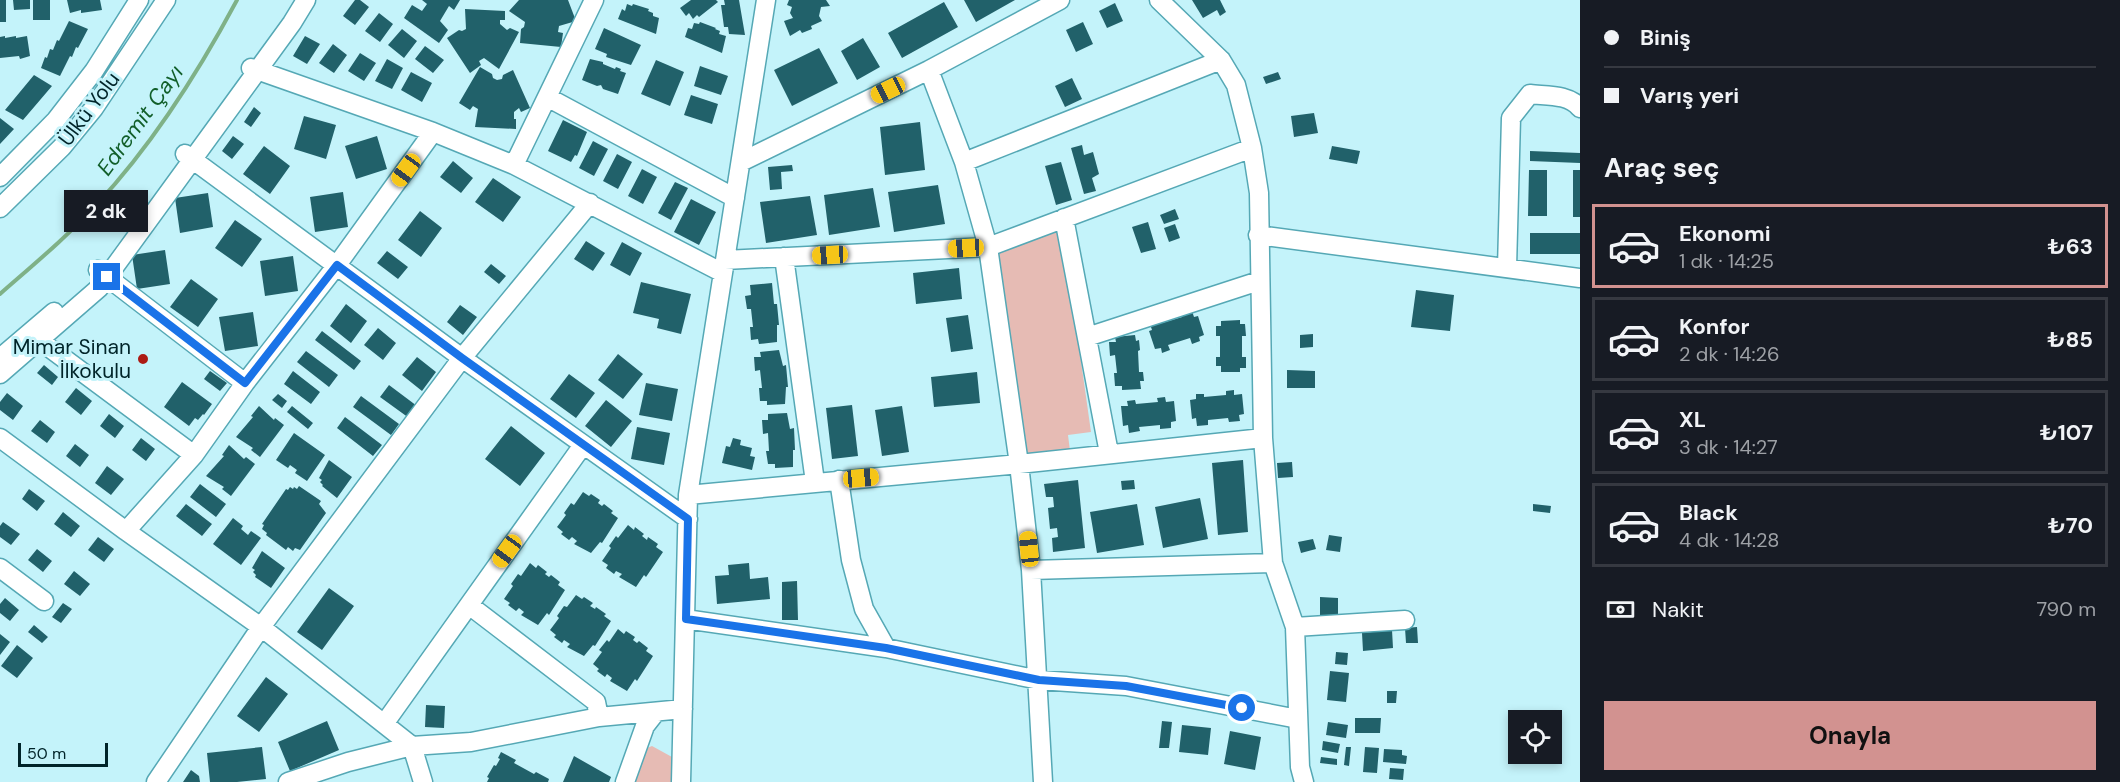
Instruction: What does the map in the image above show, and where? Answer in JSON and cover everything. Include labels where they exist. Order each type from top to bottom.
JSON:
[{"type":"street","name":"Ülkü Yolu","points":[[0,177],[56,120],[94,71],[139,0]]},
{"type":"street","name":"Ülkü Yolu","points":[[0,208],[62,147],[94,108],[166,0]]},
{"type":"street","points":[[255,69],[293,0]]},
{"type":"street","points":[[0,374],[86,285],[103,273],[292,23],[306,0]]},
{"type":"street","points":[[514,165],[594,0]]},
{"type":"street","points":[[681,782],[688,495],[766,0]]},
{"type":"street","points":[[741,162],[930,70],[1060,0]]},
{"type":"street","points":[[1160,0],[1221,60],[1236,85],[1252,148],[1258,192],[1263,438],[1273,563],[1295,627],[1300,767],[1304,782]]},
{"type":"street","points":[[964,162],[1221,60]]},
{"type":"street","points":[[255,69],[433,132],[514,165],[724,266],[784,257],[988,247],[1252,148]]},
{"type":"street","points":[[930,70],[964,162],[988,247],[1019,464],[1031,570],[1043,782]]},
{"type":"street","points":[[1507,268],[1511,118],[1530,94],[1563,98],[1576,103],[1580,108]]},
{"type":"street","points":[[547,98],[735,198]]},
{"type":"street","points":[[126,531],[194,455],[245,383],[337,265],[433,132]]},
{"type":"street","points":[[189,157],[462,358],[688,519]]},
{"type":"street","points":[[156,782],[261,627],[462,358],[590,202]]},
{"type":"street","points":[[1064,218],[1109,453]]},
{"type":"street","points":[[1258,235],[1580,278]]},
{"type":"street","points":[[784,257],[815,482]]},
{"type":"street","points":[[103,273],[245,383]]},
{"type":"street","points":[[1087,337],[1259,281]]},
{"type":"street","points":[[0,358],[35,337]]},
{"type":"street","points":[[35,337],[194,455]]},
{"type":"street","points":[[0,438],[261,627],[412,746],[423,782]]},
{"type":"street","points":[[688,495],[1019,464],[1263,438]]},
{"type":"street","points":[[384,724],[584,445]]},
{"type":"street","points":[[838,480],[850,560],[864,609],[886,648]]},
{"type":"street","points":[[1031,570],[1273,563]]},
{"type":"street","points":[[0,568],[44,600]]},
{"type":"street","points":[[469,605],[596,702],[599,717]]},
{"type":"street","points":[[686,619],[886,648],[1039,680],[1126,686],[1298,719]]},
{"type":"street","points":[[1295,627],[1405,620]]},
{"type":"street","points":[[288,782],[348,762],[412,746],[471,742],[599,717],[683,709]]},
{"type":"street","points":[[625,782],[645,726],[656,712]]},
{"type":"shaded area","points":[[1062,227],[1091,432],[1068,435],[1070,451],[1028,457],[998,252]]},
{"type":"shaded area","points":[[652,746],[672,757],[671,782],[626,782],[637,752]]},
{"type":"building","points":[[0,0],[6,0],[6,22],[0,22]]},
{"type":"building","points":[[13,0],[30,0],[30,9],[14,10]]},
{"type":"building","points":[[33,0],[50,0],[50,20],[33,20]]},
{"type":"building","points":[[67,0],[100,0],[102,10],[81,13],[81,10],[70,13]]},
{"type":"building","points":[[355,0],[360,0],[369,7],[355,25],[343,16]]},
{"type":"building","points":[[422,0],[460,0],[454,10],[449,6],[440,21],[448,30],[439,43],[404,18],[412,5],[422,11],[427,4]]},
{"type":"building","points":[[519,0],[568,0],[576,21],[559,26],[558,32],[563,33],[561,47],[520,43],[521,29],[525,22],[509,11]]},
{"type":"building","points":[[691,0],[716,0],[718,2],[693,19],[689,13],[686,16],[680,8]]},
{"type":"building","points":[[724,0],[739,0],[745,35],[729,34],[728,27],[724,27],[721,5],[725,5]]},
{"type":"building","points":[[789,0],[826,0],[830,6],[821,7],[819,16],[822,21],[811,26],[812,29],[802,33],[800,30],[790,36],[784,21],[793,18],[790,13],[792,7],[787,5]]},
{"type":"building","points":[[964,0],[1015,0],[976,22]]},
{"type":"building","points":[[1192,0],[1220,0],[1226,12],[1220,16],[1217,10],[1203,18]]},
{"type":"building","points":[[944,2],[958,27],[902,58],[888,33]]},
{"type":"building","points":[[1115,3],[1123,21],[1107,28],[1099,11]]},
{"type":"building","points":[[627,4],[649,9],[648,11],[653,13],[653,16],[659,18],[656,34],[618,19],[622,9],[625,11]]},
{"type":"building","points":[[465,9],[505,11],[505,20],[500,20],[500,24],[507,30],[510,28],[519,32],[499,69],[484,58],[479,61],[481,65],[470,73],[447,38],[459,30],[466,29]]},
{"type":"building","points":[[379,13],[393,24],[380,42],[365,31]]},
{"type":"building","points":[[69,21],[88,29],[60,76],[41,68],[45,57],[47,58],[50,49],[53,50],[57,40],[59,41]]},
{"type":"building","points":[[700,22],[716,28],[720,31],[719,34],[726,36],[722,53],[685,37],[688,28],[692,29],[694,23],[699,24]]},
{"type":"building","points":[[1083,22],[1093,44],[1076,52],[1066,30]]},
{"type":"building","points":[[604,28],[641,45],[631,65],[606,57],[607,54],[595,49]]},
{"type":"building","points":[[402,29],[417,41],[404,58],[388,45]]},
{"type":"building","points":[[5,36],[5,38],[16,36],[16,38],[27,36],[30,56],[20,59],[19,56],[0,58],[0,37]]},
{"type":"building","points":[[305,36],[320,44],[307,64],[293,56]]},
{"type":"building","points":[[863,38],[880,67],[857,80],[841,51]]},
{"type":"building","points":[[333,44],[347,55],[334,73],[319,63]]},
{"type":"building","points":[[425,46],[444,60],[433,73],[415,59]]},
{"type":"building","points":[[819,48],[838,83],[792,106],[774,70]]},
{"type":"building","points":[[360,53],[376,63],[364,81],[348,71]]},
{"type":"building","points":[[387,59],[403,68],[392,89],[375,81]]},
{"type":"building","points":[[590,59],[603,62],[615,69],[616,67],[626,73],[618,94],[603,89],[601,85],[597,86],[582,80]]},
{"type":"building","points":[[656,60],[684,72],[670,106],[641,94]]},
{"type":"building","points":[[700,66],[728,76],[721,95],[694,86]]},
{"type":"building","points":[[480,67],[497,80],[502,79],[503,75],[513,70],[530,108],[521,112],[519,108],[514,112],[516,129],[475,127],[478,109],[473,106],[470,110],[459,103]]},
{"type":"building","points":[[411,72],[432,83],[422,102],[401,90]]},
{"type":"building","points":[[1278,72],[1281,79],[1266,84],[1263,77]]},
{"type":"building","points":[[34,75],[52,86],[23,120],[5,110]]},
{"type":"building","points":[[1072,78],[1082,99],[1065,107],[1055,86]]},
{"type":"building","points":[[691,95],[718,104],[712,124],[684,115]]},
{"type":"building","points":[[254,107],[261,113],[251,127],[244,122]]},
{"type":"building","points":[[1314,113],[1318,133],[1294,137],[1291,116]]},
{"type":"building","points":[[304,116],[336,125],[326,159],[294,149]]},
{"type":"building","points":[[0,118],[14,129],[0,144]]},
{"type":"building","points":[[563,120],[587,132],[577,156],[575,155],[571,162],[548,151]]},
{"type":"building","points":[[920,122],[925,170],[885,175],[880,127]]},
{"type":"building","points":[[233,136],[244,144],[232,159],[222,151]]},
{"type":"building","points":[[377,136],[387,169],[356,179],[345,146]]},
{"type":"building","points":[[593,141],[608,149],[594,176],[579,168]]},
{"type":"building","points":[[1082,145],[1084,155],[1093,152],[1099,174],[1092,178],[1096,191],[1084,194],[1071,148]]},
{"type":"building","points":[[264,146],[290,166],[270,194],[243,174]]},
{"type":"building","points":[[1332,146],[1360,151],[1357,164],[1329,159]]},
{"type":"building","points":[[1530,151],[1580,153],[1580,163],[1530,161]]},
{"type":"building","points":[[617,154],[632,162],[618,189],[603,181]]},
{"type":"building","points":[[453,161],[473,178],[461,193],[440,177]]},
{"type":"building","points":[[1061,162],[1072,200],[1056,205],[1045,166]]},
{"type":"building","points":[[792,165],[793,171],[781,172],[782,189],[770,190],[768,167]]},
{"type":"building","points":[[642,169],[657,177],[643,204],[628,196]]},
{"type":"building","points":[[1529,170],[1547,170],[1547,216],[1528,216]]},
{"type":"building","points":[[1573,170],[1580,170],[1580,217],[1573,217]]},
{"type":"building","points":[[493,178],[521,197],[503,222],[475,202]]},
{"type":"building","points":[[675,182],[688,188],[671,220],[658,213]]},
{"type":"building","points":[[938,185],[945,224],[894,232],[888,192]]},
{"type":"building","points":[[873,188],[880,227],[829,235],[824,195]]},
{"type":"building","points":[[343,192],[348,227],[315,232],[310,197]]},
{"type":"building","points":[[208,193],[213,227],[180,233],[175,198]]},
{"type":"building","points":[[810,196],[817,235],[766,243],[760,202]]},
{"type":"building","points":[[691,199],[716,212],[699,245],[674,232]]},
{"type":"building","points":[[1175,209],[1179,219],[1164,224],[1160,215]]},
{"type":"building","points":[[420,211],[442,228],[421,257],[398,240]]},
{"type":"building","points":[[235,220],[262,239],[242,267],[215,248]]},
{"type":"building","points":[[1148,222],[1156,249],[1141,253],[1132,227]]},
{"type":"building","points":[[1175,224],[1180,238],[1169,242],[1164,228]]},
{"type":"building","points":[[1530,233],[1580,233],[1580,254],[1530,254]]},
{"type":"building","points":[[586,241],[605,253],[593,271],[574,259]]},
{"type":"building","points":[[622,242],[642,253],[630,276],[610,265]]},
{"type":"building","points":[[165,250],[170,284],[137,289],[132,255]]},
{"type":"building","points":[[387,251],[408,267],[398,279],[377,263]]},
{"type":"building","points":[[293,256],[298,291],[265,296],[260,261]]},
{"type":"building","points":[[491,264],[506,276],[499,284],[484,272]]},
{"type":"building","points":[[959,268],[962,299],[916,304],[913,273]]},
{"type":"building","points":[[191,279],[218,299],[198,327],[170,307]]},
{"type":"building","points":[[641,282],[691,294],[681,334],[657,328],[659,319],[633,313]]},
{"type":"building","points":[[772,283],[779,325],[777,325],[777,342],[759,344],[758,339],[751,340],[750,327],[753,327],[751,309],[747,309],[745,296],[751,295],[750,285]]},
{"type":"building","points":[[1416,290],[1454,295],[1450,331],[1411,327]]},
{"type":"building","points":[[346,304],[367,321],[351,343],[330,326]]},
{"type":"building","points":[[460,305],[477,317],[463,335],[447,322]]},
{"type":"building","points":[[1192,311],[1194,317],[1198,316],[1204,335],[1199,337],[1200,341],[1192,344],[1190,338],[1168,345],[1170,350],[1162,353],[1161,348],[1155,349],[1149,331],[1152,330],[1150,324],[1182,317],[1181,314]]},
{"type":"building","points":[[253,312],[258,346],[225,351],[219,317]]},
{"type":"building","points":[[968,315],[973,349],[951,352],[946,318]]},
{"type":"building","points":[[1240,320],[1240,324],[1245,324],[1246,336],[1242,336],[1242,357],[1246,357],[1246,368],[1240,368],[1240,372],[1221,372],[1221,366],[1216,366],[1216,357],[1220,357],[1220,336],[1216,336],[1216,326],[1221,326],[1221,321]]},
{"type":"building","points":[[378,328],[396,343],[383,360],[364,345]]},
{"type":"building","points":[[322,331],[361,361],[354,370],[315,340]]},
{"type":"building","points":[[1313,334],[1313,347],[1300,348],[1300,335]]},
{"type":"building","points":[[1135,335],[1136,341],[1139,340],[1139,372],[1143,372],[1144,381],[1140,381],[1141,389],[1122,390],[1122,386],[1115,386],[1114,373],[1117,373],[1115,355],[1110,356],[1109,342],[1116,342],[1115,337]]},
{"type":"building","points":[[779,350],[783,366],[786,365],[788,387],[786,387],[785,404],[767,405],[767,401],[760,401],[759,388],[762,388],[760,370],[755,371],[754,357],[761,357],[760,352]]},
{"type":"building","points":[[306,351],[338,375],[329,387],[297,362]]},
{"type":"building","points":[[618,354],[643,374],[623,399],[598,380]]},
{"type":"building","points":[[417,357],[436,372],[422,391],[402,375]]},
{"type":"building","points":[[44,365],[58,377],[52,385],[37,373]]},
{"type":"building","points":[[1287,370],[1315,371],[1315,388],[1287,388]]},
{"type":"building","points":[[210,371],[227,383],[220,391],[204,379]]},
{"type":"building","points":[[293,371],[320,392],[311,404],[284,384]]},
{"type":"building","points":[[977,372],[980,403],[934,407],[931,377]]},
{"type":"building","points":[[569,374],[595,393],[576,418],[550,399]]},
{"type":"building","points":[[182,382],[212,404],[204,415],[198,420],[195,418],[189,426],[164,407]]},
{"type":"building","points":[[646,383],[678,389],[672,421],[639,415]]},
{"type":"building","points":[[389,385],[417,406],[409,418],[380,397]]},
{"type":"building","points":[[76,388],[92,401],[81,415],[65,402]]},
{"type":"building","points":[[1234,390],[1234,395],[1242,394],[1244,414],[1239,415],[1240,421],[1229,422],[1228,418],[1208,420],[1208,425],[1197,426],[1196,418],[1192,419],[1190,400],[1196,399],[1196,394],[1204,394],[1204,397],[1226,395],[1226,391]]},
{"type":"building","points":[[7,393],[23,406],[13,420],[0,410],[0,402]]},
{"type":"building","points":[[278,394],[287,401],[282,408],[272,400]]},
{"type":"building","points":[[361,396],[399,424],[391,435],[353,407]]},
{"type":"building","points":[[1165,397],[1166,402],[1174,401],[1176,421],[1171,422],[1171,428],[1160,429],[1160,425],[1139,427],[1140,431],[1129,433],[1128,425],[1123,426],[1121,406],[1128,406],[1127,401],[1135,400],[1136,404],[1158,402],[1157,398]]},
{"type":"building","points":[[606,400],[632,421],[611,447],[585,426]]},
{"type":"building","points":[[852,405],[858,456],[832,459],[826,408]]},
{"type":"building","points":[[259,406],[274,420],[275,418],[284,425],[260,457],[251,450],[253,448],[236,437]]},
{"type":"building","points":[[292,406],[313,423],[308,429],[287,412]]},
{"type":"building","points":[[902,406],[909,452],[882,456],[875,410]]},
{"type":"building","points":[[787,413],[790,429],[794,428],[793,467],[775,468],[775,464],[768,464],[766,451],[769,451],[768,433],[763,434],[762,420],[768,420],[768,414]]},
{"type":"building","points":[[109,414],[124,426],[115,438],[100,426]]},
{"type":"building","points":[[345,417],[382,445],[373,456],[337,428]]},
{"type":"building","points":[[40,420],[55,432],[47,443],[31,431]]},
{"type":"building","points":[[511,426],[545,453],[520,486],[485,459]]},
{"type":"building","points":[[637,427],[670,433],[664,465],[631,459]]},
{"type":"building","points":[[294,433],[325,455],[307,481],[295,473],[297,470],[290,465],[288,468],[276,460]]},
{"type":"building","points":[[141,438],[155,449],[146,461],[132,450]]},
{"type":"building","points":[[733,438],[741,440],[740,445],[752,448],[750,456],[755,457],[752,470],[722,463],[726,446],[730,447]]},
{"type":"building","points":[[75,444],[89,455],[80,467],[66,456]]},
{"type":"building","points":[[229,445],[244,459],[246,457],[255,464],[231,496],[222,489],[224,487],[206,476],[224,456],[222,455]]},
{"type":"building","points":[[329,460],[352,477],[337,498],[322,486],[320,482],[322,480],[319,478]]},
{"type":"building","points":[[1243,460],[1248,532],[1218,535],[1212,463]]},
{"type":"building","points":[[1292,462],[1293,477],[1278,478],[1277,463]]},
{"type":"building","points":[[107,466],[124,479],[111,495],[95,483]]},
{"type":"building","points":[[1078,480],[1085,548],[1053,552],[1052,538],[1058,537],[1057,528],[1050,529],[1048,508],[1054,507],[1053,497],[1046,497],[1044,484]]},
{"type":"building","points":[[1134,480],[1135,489],[1122,490],[1121,481]]},
{"type":"building","points":[[200,484],[226,504],[216,517],[190,497]]},
{"type":"building","points":[[299,486],[321,501],[319,504],[326,513],[300,550],[295,548],[293,551],[288,547],[286,550],[266,535],[262,524],[286,489],[294,487],[297,489]]},
{"type":"building","points":[[29,489],[45,501],[37,511],[22,499]]},
{"type":"building","points":[[583,492],[600,500],[598,503],[602,506],[604,504],[618,518],[602,543],[600,542],[591,553],[574,544],[577,541],[572,537],[569,540],[561,534],[563,532],[557,527],[571,503],[574,505]]},
{"type":"building","points":[[1200,498],[1208,539],[1163,548],[1155,507]]},
{"type":"building","points":[[186,504],[212,524],[202,536],[176,516]]},
{"type":"building","points":[[1137,504],[1144,545],[1097,553],[1090,512]]},
{"type":"building","points":[[1533,504],[1551,506],[1550,513],[1533,511]]},
{"type":"building","points":[[63,512],[80,526],[71,537],[54,524]]},
{"type":"building","points":[[233,518],[243,526],[241,529],[248,535],[251,531],[261,538],[241,565],[213,544]]},
{"type":"building","points":[[3,522],[20,534],[11,545],[0,537],[0,526]]},
{"type":"building","points":[[628,525],[644,534],[642,536],[647,540],[648,537],[658,544],[656,547],[663,552],[646,577],[644,575],[636,587],[619,577],[622,574],[616,571],[614,574],[606,568],[608,565],[602,561],[616,536],[618,538]]},
{"type":"building","points":[[1329,535],[1342,537],[1340,552],[1326,550]]},
{"type":"building","points":[[98,537],[114,549],[104,562],[88,550]]},
{"type":"building","points":[[1313,539],[1316,549],[1301,553],[1298,542]]},
{"type":"building","points":[[37,549],[52,561],[43,572],[28,560]]},
{"type":"building","points":[[262,551],[285,568],[271,588],[255,577],[253,572],[255,570],[252,568]]},
{"type":"building","points":[[530,563],[536,568],[538,565],[547,572],[545,574],[549,577],[551,575],[560,582],[558,585],[565,590],[549,615],[547,613],[538,625],[521,615],[524,612],[519,608],[516,611],[504,599],[518,574],[521,576]]},
{"type":"building","points":[[749,563],[750,579],[768,577],[770,599],[717,604],[715,576],[729,575],[728,565]]},
{"type":"building","points":[[74,571],[90,584],[80,596],[64,584]]},
{"type":"building","points":[[797,581],[798,620],[782,620],[782,582]]},
{"type":"building","points":[[329,588],[354,606],[322,650],[297,632]]},
{"type":"building","points":[[576,595],[593,603],[590,606],[606,614],[604,616],[611,621],[595,646],[593,645],[584,656],[567,647],[570,644],[564,640],[562,643],[554,637],[556,635],[550,630],[564,606],[567,607]]},
{"type":"building","points":[[1320,597],[1338,598],[1338,624],[1320,624]]},
{"type":"building","points":[[5,598],[19,610],[10,621],[0,613],[0,604]]},
{"type":"building","points":[[63,603],[72,609],[61,623],[52,617]]},
{"type":"building","points":[[34,625],[48,637],[42,643],[28,632]]},
{"type":"building","points":[[1417,627],[1418,643],[1406,643],[1405,628]]},
{"type":"building","points":[[618,629],[624,634],[626,631],[635,637],[633,640],[637,643],[639,641],[648,648],[646,651],[653,656],[637,681],[635,679],[627,691],[610,681],[612,678],[607,674],[605,677],[597,671],[599,669],[593,664],[602,652],[599,650],[607,640],[609,642]]},
{"type":"building","points":[[1392,630],[1393,648],[1363,651],[1362,633]]},
{"type":"building","points":[[0,634],[10,642],[0,655]]},
{"type":"building","points":[[17,645],[33,658],[17,678],[1,666]]},
{"type":"building","points":[[1336,652],[1348,653],[1347,665],[1335,664]]},
{"type":"building","points":[[1330,671],[1349,673],[1346,702],[1327,700]]},
{"type":"building","points":[[266,677],[288,694],[259,732],[237,716]]},
{"type":"building","points":[[1387,691],[1397,691],[1396,703],[1387,703]]},
{"type":"building","points":[[426,705],[445,706],[444,728],[425,727]]},
{"type":"building","points":[[1355,718],[1381,718],[1380,733],[1355,733]]},
{"type":"building","points":[[327,721],[339,750],[290,771],[278,742]]},
{"type":"building","points":[[1162,721],[1172,722],[1169,748],[1159,748]]},
{"type":"building","points":[[1328,722],[1348,725],[1346,738],[1326,735]]},
{"type":"building","points":[[1182,725],[1211,728],[1208,755],[1179,752]]},
{"type":"building","points":[[1230,731],[1261,737],[1255,770],[1224,764]]},
{"type":"building","points":[[1323,741],[1340,744],[1338,753],[1322,750]]},
{"type":"building","points":[[262,747],[266,779],[210,782],[207,753]]},
{"type":"building","points":[[1346,747],[1351,747],[1349,766],[1344,765]]},
{"type":"building","points":[[1365,747],[1379,748],[1377,773],[1363,772]]},
{"type":"building","points":[[1384,749],[1402,750],[1402,755],[1407,756],[1406,764],[1383,762]]},
{"type":"building","points":[[501,752],[516,760],[514,763],[549,779],[548,782],[487,782],[489,778],[487,777],[500,759],[498,758]]},
{"type":"building","points":[[574,756],[611,777],[609,782],[563,782]]},
{"type":"building","points":[[1321,757],[1337,759],[1337,765],[1320,763]]},
{"type":"building","points":[[1390,768],[1404,769],[1403,780],[1389,779]]},
{"type":"building","points":[[191,770],[199,776],[200,782],[183,782]]},
{"type":"waterway","name":"Edremit Çayı","points":[[0,294],[74,228],[118,181],[156,132],[191,81],[237,0]]},
{"type":"place","name":"Mimar Sinan İlkokulu","points":[[143,359]]},
{"type":"route","points":[[107,277],[245,383],[337,265],[462,358],[688,519],[686,619],[886,648],[1039,680],[1126,686],[1242,708]]}]
